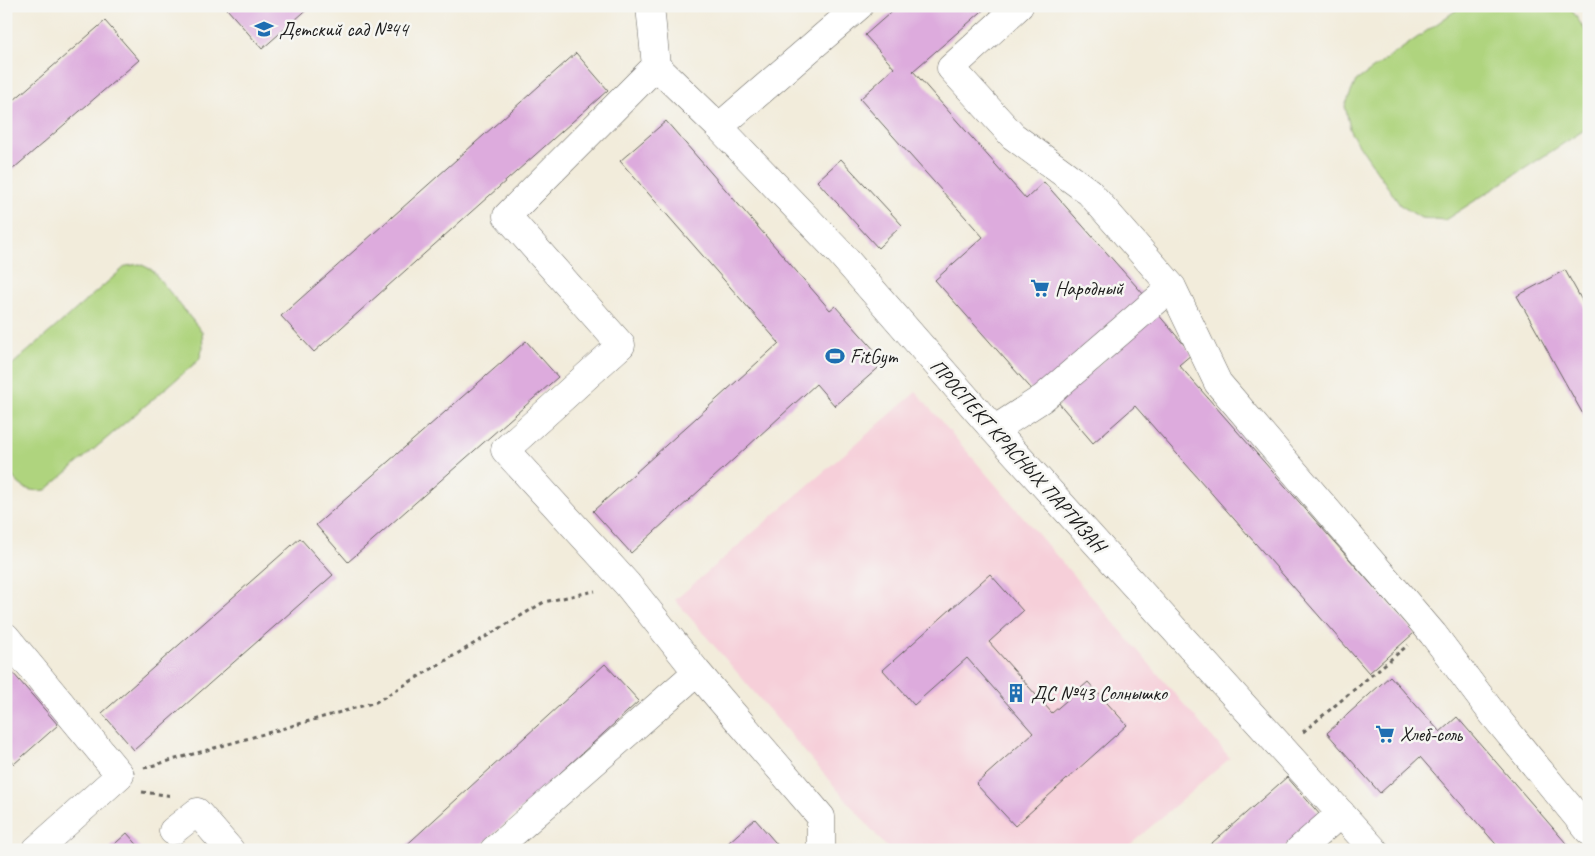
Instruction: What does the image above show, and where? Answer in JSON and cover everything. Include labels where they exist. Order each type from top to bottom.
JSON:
[{"type":"street","points":[[650,6],[656,66],[507,216],[621,346],[505,450],[626,584],[697,672],[821,817],[821,850]]},
{"type":"street","points":[[720,127],[859,6]]},
{"type":"street","points":[[1019,6],[951,68],[1013,136],[1089,192],[1172,287],[1218,384],[1433,634],[1493,714],[1589,831]]},
{"type":"street","name":"ПРОСПЕКТ КРАСНЫХ ПАРТИЗАН","points":[[656,66],[720,127],[840,253],[994,430],[1374,850]]},
{"type":"street","points":[[994,430],[1043,398],[1172,287]]},
{"type":"street","points":[[6,637],[120,775],[36,850]]},
{"type":"street","points":[[494,850],[697,672]]},
{"type":"street","points":[[173,831],[197,812],[230,850]]},
{"type":"street","points":[[1299,850],[1341,813]]},
{"type":"path","points":[[120,775],[376,702],[544,602],[626,584]]},
{"type":"path","points":[[1283,748],[1428,629]]},
{"type":"path","points":[[120,775],[140,792],[176,796],[197,812]]},
{"type":"shaded area","points":[[916,392],[1230,758],[1124,850],[889,850],[675,600]]},
{"type":"green space","points":[[1462,6],[1569,6],[1589,36],[1589,127],[1445,220],[1421,218],[1400,205],[1351,133],[1345,106],[1356,81]]},
{"type":"green space","points":[[140,264],[152,270],[202,332],[203,347],[199,360],[46,490],[39,491],[23,487],[6,470],[6,370],[126,266]]},
{"type":"building","name":"Детский сад №44","points":[[230,6],[311,6],[262,49],[227,9]]},
{"type":"building","points":[[898,6],[988,6],[913,71],[1026,199],[1044,182],[1145,296],[1036,394],[935,280],[983,237],[860,99],[894,68],[865,35]]},
{"type":"building","points":[[105,21],[139,60],[6,175],[6,107]]},
{"type":"building","points":[[576,53],[608,90],[314,352],[281,316]]},
{"type":"building","points":[[666,121],[830,310],[835,306],[885,362],[835,406],[816,384],[631,553],[593,511],[779,343],[620,161]]},
{"type":"building","points":[[841,159],[902,225],[878,248],[817,181]]},
{"type":"building","points":[[1565,270],[1589,313],[1589,425],[1517,296]]},
{"type":"building","points":[[1157,313],[1192,354],[1179,365],[1414,633],[1369,673],[1135,406],[1093,443],[1057,401]]},
{"type":"building","points":[[526,341],[558,377],[348,562],[316,525]]},
{"type":"building","points":[[300,538],[333,575],[134,750],[102,713]]},
{"type":"building","name":"ДС №43 Солнышко","points":[[990,574],[1023,611],[989,642],[1052,713],[1088,682],[1127,725],[1015,826],[976,784],[1033,733],[967,658],[914,705],[883,670]]},
{"type":"building","points":[[605,664],[639,701],[476,850],[401,850]]},
{"type":"building","points":[[6,665],[58,725],[14,764],[6,754]]},
{"type":"building","points":[[1390,676],[1440,732],[1457,717],[1572,850],[1501,850],[1420,757],[1380,793],[1327,733]]},
{"type":"building","points":[[1287,777],[1321,816],[1281,850],[1204,850]]},
{"type":"building","points":[[755,819],[782,850],[720,850]]},
{"type":"building","points":[[127,833],[142,850],[108,850]]},
{"type":"place","name":"Детский сад №44","points":[[264,29]]},
{"type":"place","name":"Народный","points":[[1040,288]]},
{"type":"place","name":"FitGym","points":[[835,356]]},
{"type":"place","name":"ДС №43 Солнышко","points":[[1016,693]]},
{"type":"place","name":"Хлеб-соль","points":[[1385,734]]}]
